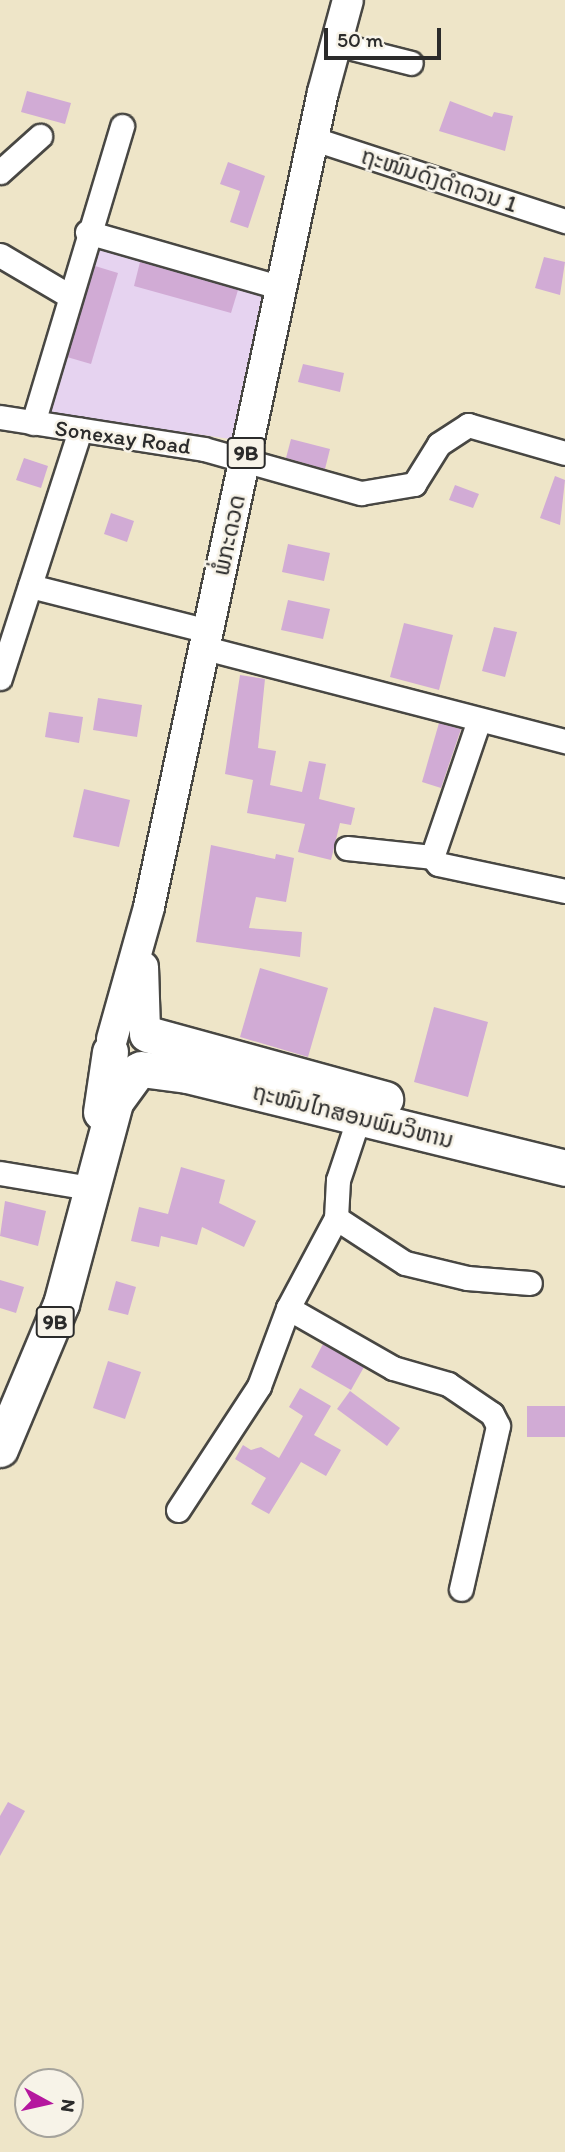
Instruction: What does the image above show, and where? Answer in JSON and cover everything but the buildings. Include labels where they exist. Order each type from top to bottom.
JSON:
[{"type":"highway","points":[[125,1057],[153,1053],[146,1033]]},
{"type":"highway","name":"ຖະໜົນໄກສອນພົມວິຫານ","points":[[146,1033],[550,1153]]},
{"type":"highway","name":"ຖະໜົນໄກສອນພົມວິຫານ","points":[[125,1057],[359,1117],[550,1153]]},
{"type":"highway","name":"9B","points":[[0,1449],[61,1304],[90,1188],[116,1102],[125,1057]]},
{"type":"main road","name":"ພໍ່ກະດວດ","points":[[149,907],[314,139],[348,0]]},
{"type":"main road","name":"9B","points":[[146,1033],[142,984],[149,907]]},
{"type":"main road","name":"9B","points":[[125,1057],[149,907]]},
{"type":"street","points":[[336,44],[411,63]]},
{"type":"street","points":[[33,423],[68,295],[122,126]]},
{"type":"street","points":[[0,172],[40,136]]},
{"type":"street","name":"ຖະໜົນດົງດຳດວນ 1","points":[[314,139],[565,221]]},
{"type":"street","points":[[87,232],[282,288]]},
{"type":"street","points":[[0,256],[68,295]]},
{"type":"street","name":"Sonexay Road","points":[[0,417],[245,459],[361,493],[414,484],[439,444],[468,425],[565,453]]},
{"type":"street","points":[[0,678],[80,430]]},
{"type":"street","points":[[30,586],[479,720],[565,741]]},
{"type":"street","points":[[432,857],[479,720]]},
{"type":"street","points":[[346,848],[432,857],[438,863],[565,891]]},
{"type":"street","points":[[178,1510],[259,1387],[288,1308],[336,1218],[338,1180],[359,1117]]},
{"type":"street","points":[[0,1172],[90,1188]]},
{"type":"street","points":[[336,1218],[405,1263],[467,1278],[530,1283]]},
{"type":"street","points":[[288,1308],[393,1368],[448,1384],[492,1414],[498,1426],[460,1589]]},
{"type":"shaded area","points":[[95,242],[270,293],[237,440],[44,412]]}]
